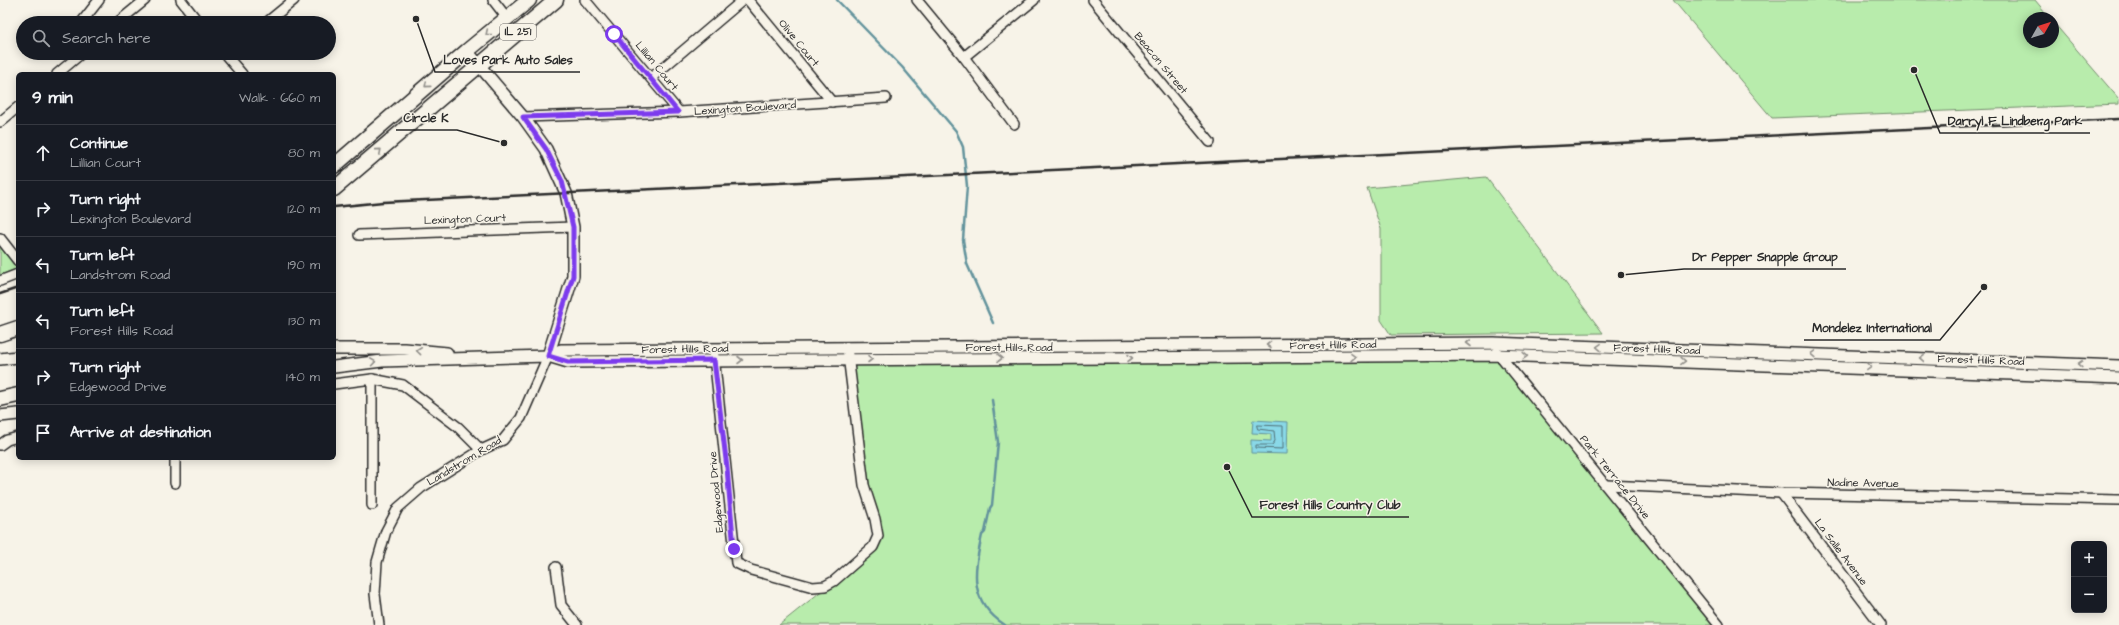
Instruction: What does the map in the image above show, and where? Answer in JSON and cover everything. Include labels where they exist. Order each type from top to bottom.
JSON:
[{"type":"main road","name":"IL 251","points":[[336,164],[467,51],[529,0]]},
{"type":"main road","name":"IL 251","points":[[336,187],[556,0]]},
{"type":"main road","points":[[0,334],[16,329]]},
{"type":"main road","points":[[0,399],[16,395]]},
{"type":"street","points":[[86,16],[99,0]]},
{"type":"street","points":[[126,16],[145,0]]},
{"type":"street","points":[[180,0],[194,16]]},
{"type":"street","points":[[275,16],[294,0]]},
{"type":"street","points":[[493,0],[507,18]]},
{"type":"street","name":"Lillian Court","points":[[585,0],[678,112]]},
{"type":"street","points":[[651,78],[743,0]]},
{"type":"street","name":"Olive Court","points":[[748,0],[832,102]]},
{"type":"street","points":[[917,0],[964,57],[1014,124]]},
{"type":"street","points":[[964,57],[1034,0]]},
{"type":"street","name":"Beacon Street","points":[[1093,0],[1210,142]]},
{"type":"street","points":[[467,51],[523,117]]},
{"type":"street","points":[[59,72],[72,60]]},
{"type":"street","points":[[232,60],[240,72]]},
{"type":"street","name":"Lexington Boulevard","points":[[523,117],[678,112],[886,98]]},
{"type":"street","points":[[0,122],[16,109]]},
{"type":"street","name":"Landstrom Road","points":[[379,625],[375,594],[377,562],[386,531],[398,508],[421,488],[481,450],[503,440],[521,418],[548,356],[573,276],[573,227],[562,181],[546,149],[523,117]]},
{"type":"street","name":"Lexington Court","points":[[359,235],[573,227]]},
{"type":"street","points":[[0,238],[16,258]]},
{"type":"street","points":[[0,282],[16,275]]},
{"type":"street","name":"Forest Hills Road","points":[[548,356],[561,350],[1493,343],[2119,366]]},
{"type":"street","name":"Park Terrace Drive","points":[[1493,343],[1498,355],[1607,485],[1719,625]]},
{"type":"street","points":[[1249,345],[1250,357]]},
{"type":"street","points":[[1313,345],[1314,357]]},
{"type":"street","name":"Edgewood Drive","points":[[713,348],[736,563],[751,570],[813,587],[825,586],[834,581],[873,547],[878,536],[875,519],[864,485],[849,359],[846,347]]},
{"type":"street","name":"Forest Hills Road","points":[[336,349],[405,349],[499,358]]},
{"type":"street","points":[[1659,349],[1661,361]]},
{"type":"street","name":"Forest Hills Road","points":[[336,367],[382,361],[548,356],[568,362],[1498,355],[2119,378]]},
{"type":"street","points":[[1852,355],[1853,367]]},
{"type":"street","points":[[0,359],[16,357]]},
{"type":"street","points":[[372,380],[372,505]]},
{"type":"street","points":[[336,384],[372,380],[403,385],[458,426],[481,450]]},
{"type":"street","points":[[0,416],[16,414]]},
{"type":"street","points":[[0,445],[7,440],[16,438]]},
{"type":"street","points":[[175,460],[175,483]]},
{"type":"street","name":"Nadine Avenue","points":[[1607,485],[1781,493],[2119,500]]},
{"type":"street","name":"La Salle Avenue","points":[[1781,493],[1882,625]]},
{"type":"street","points":[[556,567],[561,605],[577,625]]},
{"type":"green space","points":[[1673,0],[2035,0],[2045,12],[2023,12],[2023,48],[2059,48],[2059,29],[2119,99],[2119,104],[1772,118]]},
{"type":"green space","points":[[1486,177],[1603,333],[1391,335],[1381,320],[1381,229],[1367,188]]},
{"type":"green space","points":[[0,245],[16,265],[16,269],[0,275]]},
{"type":"green space","points":[[1499,359],[1718,625],[779,625],[879,545],[850,364]]},
{"type":"water","points":[[1253,420],[1288,422],[1287,454],[1251,453],[1251,440],[1271,441],[1271,434],[1252,433]]},
{"type":"waterway","points":[[837,0],[902,67],[956,131],[963,147],[967,186],[963,240],[967,264],[993,323]]},
{"type":"waterway","points":[[992,400],[998,442],[992,505],[985,532],[982,535],[976,573],[979,596],[993,616],[1005,625]]},
{"type":"railway","points":[[336,207],[383,202],[2119,119]]},
{"type":"railway","points":[[0,294],[16,289]]},
{"type":"place","name":"Loves Park Auto Sales","points":[[416,19]]},
{"type":"place","name":"Darryl F Lindberg Park","points":[[1914,70]]},
{"type":"place","name":"Circle K","points":[[504,143]]},
{"type":"place","name":"Dr Pepper Snapple Group","points":[[1621,275]]},
{"type":"place","name":"Mondelez International","points":[[1984,287]]},
{"type":"place","name":"Forest Hills Country Club","points":[[1227,467]]},
{"type":"route","points":[[614,34],[678,112],[523,117],[546,149],[562,181],[573,227],[573,276],[548,356],[568,362],[714,360],[727,468],[734,549]]}]
